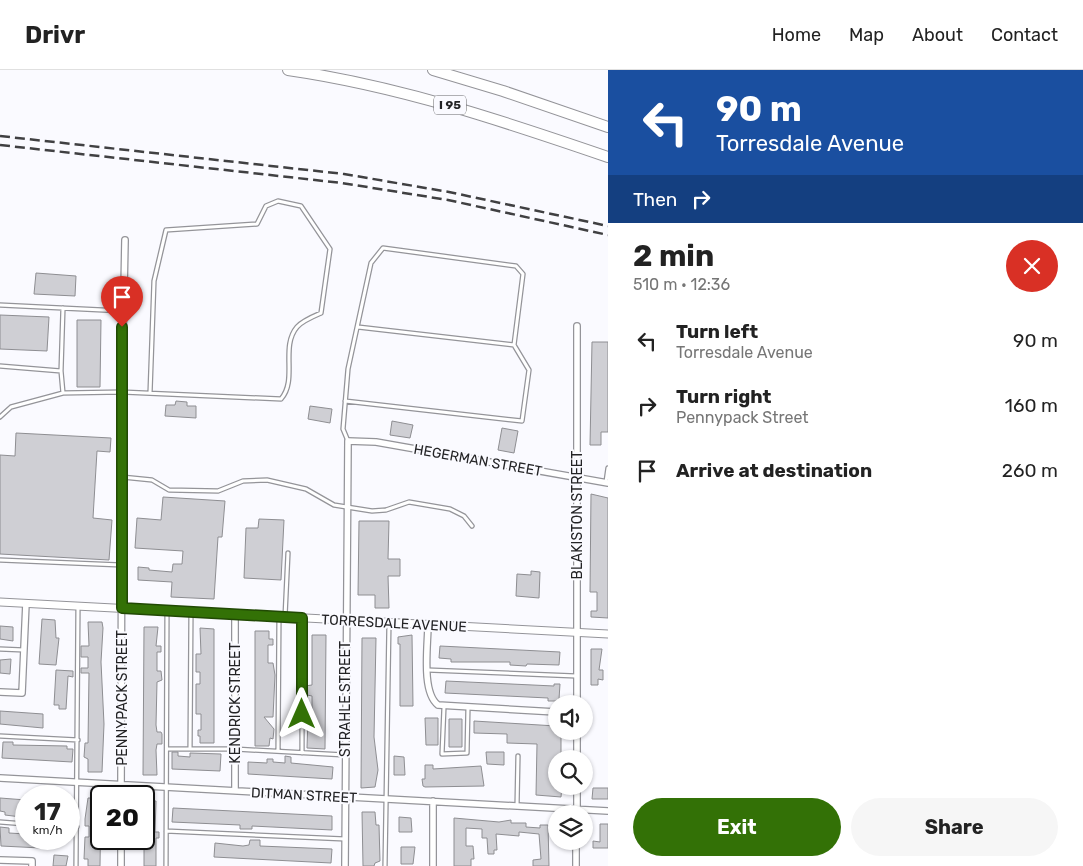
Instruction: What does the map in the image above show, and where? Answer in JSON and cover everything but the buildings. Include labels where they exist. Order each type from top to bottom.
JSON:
[{"type":"highway","name":"I 95","points":[[288,70],[364,83],[425,98],[608,157]]},
{"type":"highway","name":"I 95","points":[[432,70],[503,91],[608,127]]},
{"type":"street","name":"PENNYPACK STREET","points":[[122,785],[122,392],[125,240]]},
{"type":"street","name":"BLAKISTON STREET","points":[[577,326],[577,695]]},
{"type":"street","name":"HEGERMAN STREET","points":[[348,441],[376,442],[607,483]]},
{"type":"street","name":"STRAHLE STREET","points":[[345,866],[348,441]]},
{"type":"street","name":"TORRESDALE AVENUE","points":[[0,602],[608,634]]},
{"type":"street","points":[[0,692],[22,694],[26,603]]},
{"type":"street","name":"KENDRICK STREET","points":[[235,614],[235,791]]},
{"type":"street","points":[[428,624],[429,693],[433,702],[444,707],[548,712]]},
{"type":"street","name":"DITMAN STREET","points":[[0,778],[122,785]]},
{"type":"street","name":"DITMAN STREET","points":[[155,787],[433,801],[548,809]]},
{"type":"street","points":[[433,801],[433,866]]},
{"type":"street","name":"DITMAN STREET","points":[[593,811],[608,811]]},
{"type":"street","points":[[121,850],[121,866]]},
{"type":"street","points":[[576,850],[576,866]]},
{"type":"street","points":[[2,862],[32,861],[32,866]]},
{"type":"lane","points":[[0,417],[11,407],[63,393],[122,392],[282,399],[288,391],[289,346],[297,327],[321,312],[330,249],[300,206],[278,201],[266,206],[256,224],[166,230],[154,281],[150,393]]},
{"type":"lane","points":[[345,401],[522,421],[529,370],[514,345],[523,274],[516,266],[384,248],[371,263],[348,369],[345,401],[343,429],[348,441]]},
{"type":"lane","points":[[0,305],[123,311]]},
{"type":"lane","points":[[63,308],[61,370],[63,393]]},
{"type":"lane","points":[[358,327],[514,345]]},
{"type":"lane","points":[[0,366],[61,370]]},
{"type":"lane","points":[[607,483],[608,468]]},
{"type":"lane","points":[[122,477],[152,480],[169,490],[218,491],[243,481],[267,480],[306,489],[334,505],[372,511],[386,510],[409,502],[450,510],[464,516],[472,526]]},
{"type":"lane","points":[[278,751],[282,617],[288,553]]},
{"type":"lane","points":[[0,560],[122,565]]},
{"type":"lane","points":[[77,782],[78,606]]},
{"type":"lane","points":[[166,866],[167,610]]},
{"type":"lane","points":[[190,749],[191,612]]},
{"type":"lane","points":[[302,618],[302,753]]},
{"type":"lane","points":[[385,866],[389,622]]},
{"type":"lane","points":[[0,649],[24,650]]},
{"type":"lane","points":[[428,670],[577,676]]},
{"type":"lane","points":[[444,707],[442,754],[467,753],[468,708]]},
{"type":"lane","points":[[0,736],[78,740]]},
{"type":"lane","points":[[167,748],[235,749],[346,755]]},
{"type":"lane","points":[[517,806],[518,756]]},
{"type":"lane","points":[[0,822],[15,823]]},
{"type":"lane","points":[[166,831],[345,839]]},
{"type":"lane","points":[[76,850],[76,866]]},
{"type":"railway","points":[[0,136],[344,174],[449,192],[608,226]]},
{"type":"railway","points":[[0,145],[342,183],[448,200],[608,235]]},
{"type":"route","points":[[122,327],[122,608],[302,618],[302,714]]}]
